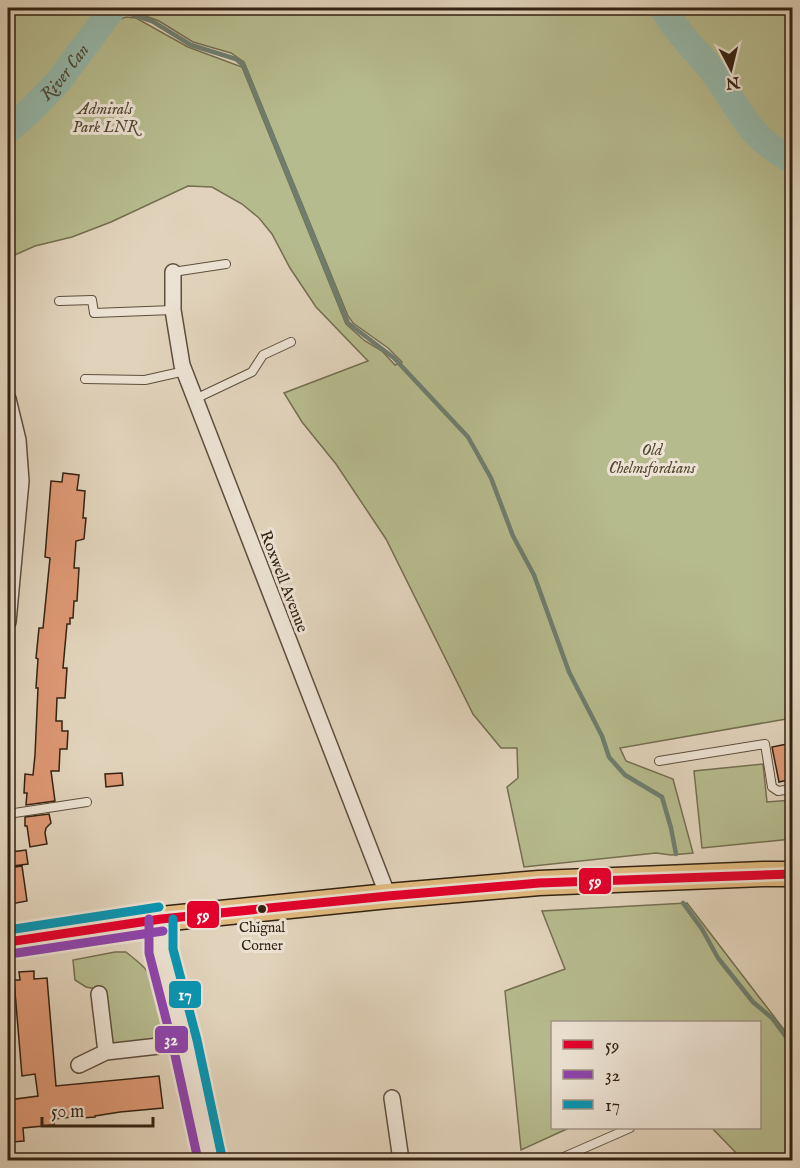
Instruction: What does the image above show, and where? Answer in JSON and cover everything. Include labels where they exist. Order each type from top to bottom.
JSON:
[{"type":"main road","points":[[8,942],[161,919],[388,896],[539,883],[792,874]]},
{"type":"street","name":"Roxwell Avenue","points":[[173,272],[173,310],[185,372],[388,896]]},
{"type":"street","points":[[8,399],[18,440],[21,481],[8,622]]},
{"type":"street","points":[[161,919],[161,951],[185,1043],[210,1161]]},
{"type":"street","points":[[99,994],[106,1052]]},
{"type":"street","points":[[79,1065],[106,1052],[185,1043]]},
{"type":"street","points":[[392,1098],[401,1161]]},
{"type":"lane","points":[[173,272],[226,264]]},
{"type":"lane","points":[[59,301],[92,300],[94,313],[173,310]]},
{"type":"lane","points":[[195,399],[252,372],[263,355],[291,342]]},
{"type":"lane","points":[[85,379],[145,380],[185,372]]},
{"type":"lane","points":[[659,761],[765,744],[772,787],[778,790],[792,789]]},
{"type":"lane","points":[[8,814],[87,802]]},
{"type":"lane","points":[[557,1161],[628,1129]]},
{"type":"green space","points":[[8,8],[104,8],[103,10],[117,20],[126,17],[136,18],[188,47],[242,67],[346,324],[365,341],[382,351],[395,365],[402,362],[388,348],[353,323],[348,316],[244,62],[231,53],[193,42],[159,21],[124,8],[792,8],[792,718],[620,748],[626,761],[673,779],[693,853],[671,855],[656,853],[524,867],[507,787],[518,778],[517,748],[501,748],[473,714],[386,539],[336,464],[302,422],[284,393],[368,361],[316,307],[290,268],[272,234],[259,218],[242,204],[212,187],[188,186],[111,222],[72,237],[35,246],[8,258]]},
{"type":"green space","points":[[763,764],[767,802],[792,800],[792,839],[702,848],[694,771]]},
{"type":"green space","points":[[687,903],[792,1040],[792,1160],[743,1160],[713,1129],[761,1129],[761,1021],[551,1021],[551,1129],[567,1129],[521,1150],[505,991],[565,969],[542,911]]},
{"type":"green space","points":[[126,952],[143,966],[150,976],[160,1001],[166,1028],[167,1034],[163,1040],[118,1047],[111,1044],[101,990],[86,987],[75,980],[73,960]]},
{"type":"building","points":[[63,473],[79,475],[77,490],[85,491],[83,518],[86,518],[84,539],[76,541],[74,568],[79,568],[77,601],[74,601],[73,618],[70,618],[70,624],[67,624],[63,668],[67,668],[65,698],[57,698],[56,721],[62,721],[62,731],[68,731],[67,749],[60,749],[59,771],[51,771],[55,801],[26,805],[25,774],[33,775],[35,755],[38,688],[36,688],[38,659],[36,658],[39,628],[43,628],[50,558],[45,557],[51,481],[62,482]]},
{"type":"building","points":[[792,743],[792,779],[779,782],[772,747]]},
{"type":"building","points":[[122,773],[123,785],[106,787],[105,774]]},
{"type":"building","points":[[49,814],[51,823],[45,833],[47,844],[30,847],[25,817]]},
{"type":"building","points":[[26,850],[28,864],[13,866],[11,852]]},
{"type":"building","points":[[22,866],[27,901],[11,904],[8,900],[8,868]]},
{"type":"building","points":[[34,971],[34,979],[47,978],[56,1086],[159,1076],[163,1108],[95,1117],[54,1119],[54,1125],[23,1128],[24,1141],[12,1142],[8,1100],[38,1096],[35,1074],[22,1076],[14,980],[20,980],[19,972]]},
{"type":"waterway","name":"River Can","points":[[8,130],[57,83],[113,8]]},
{"type":"waterway","name":"River Can","points":[[663,8],[680,33],[714,73],[755,132],[765,142],[792,160]]},
{"type":"waterway","points":[[110,13],[128,13],[152,21],[191,45],[236,59],[244,66],[348,323],[394,358],[468,437],[491,478],[513,536],[534,575],[569,672],[602,736],[609,757],[625,775],[662,797],[676,854]]},
{"type":"waterway","points":[[683,903],[702,929],[718,958],[753,1002],[772,1018],[792,1045]]},
{"type":"transit line","name":"59","points":[[8,942],[161,919],[388,896],[539,883],[792,874]]},
{"type":"transit line","name":"17","points":[[8,930],[159,907]]},
{"type":"transit line","name":"32","points":[[149,919],[149,953],[173,1046],[198,1160]]},
{"type":"transit line","name":"17","points":[[173,919],[173,949],[197,1040],[222,1157]]},
{"type":"transit line","name":"32","points":[[10,954],[163,931]]},
{"type":"place","name":"Chignal Corner","points":[[262,909]]},
{"type":"park label","name":"Admirals Park LNR","points":[[105,117]]},
{"type":"park label","name":"Old Chelmsfordians","points":[[652,458]]}]
